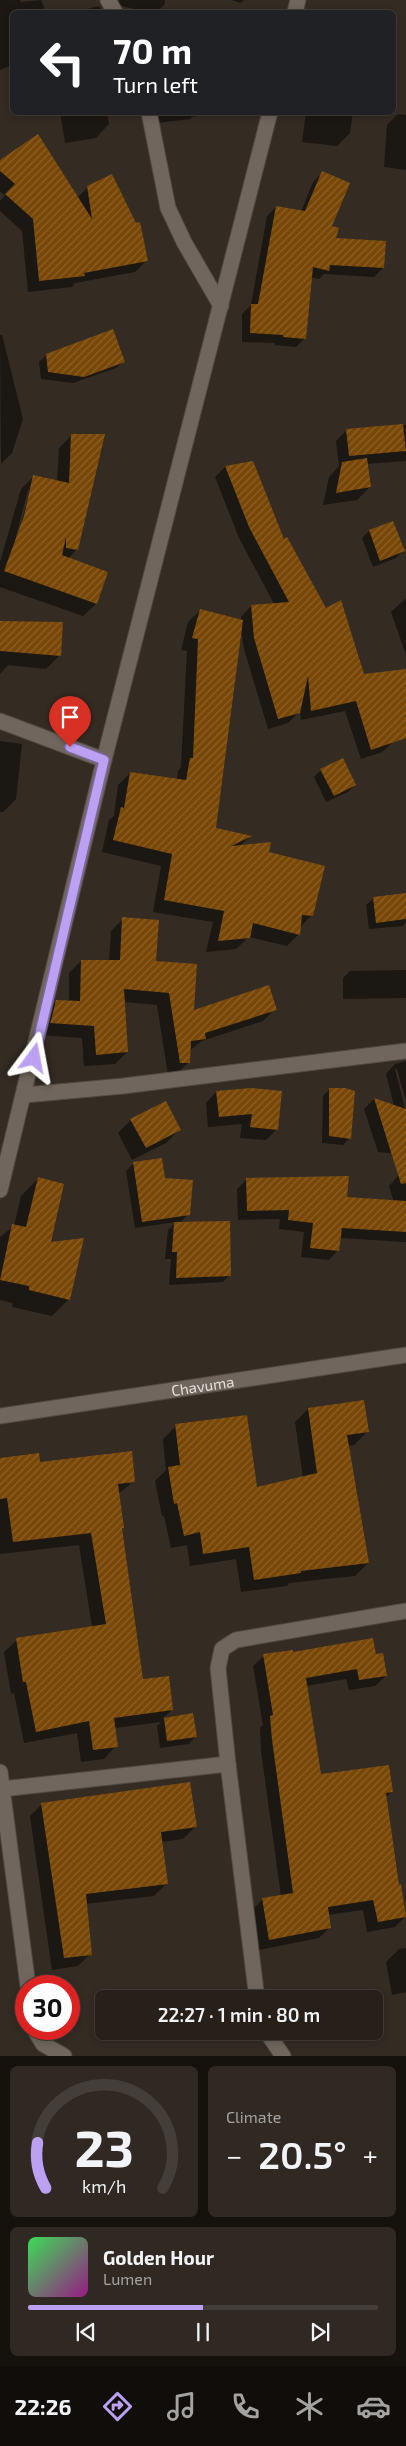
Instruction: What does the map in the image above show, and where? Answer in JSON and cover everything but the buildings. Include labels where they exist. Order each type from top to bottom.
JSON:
[{"type":"street","points":[[150,115],[168,208],[184,242],[221,306]]},
{"type":"street","points":[[0,1190],[25,1095],[104,760],[269,115]]},
{"type":"street","points":[[0,720],[104,760]]},
{"type":"street","points":[[25,1095],[124,1086],[406,1051]]},
{"type":"street","name":"Chavuma","points":[[0,1416],[406,1355]]},
{"type":"street","points":[[256,1990],[218,1668],[222,1649],[236,1640],[406,1611]]},
{"type":"street","points":[[2,1789],[228,1764]]},
{"type":"street","points":[[0,1772],[27,1975]]},
{"type":"street","points":[[41,2040],[43,2044],[64,2056]]},
{"type":"street","points":[[272,2040],[283,2056]]},
{"type":"route","points":[[34,1058],[104,760],[70,747]]}]
